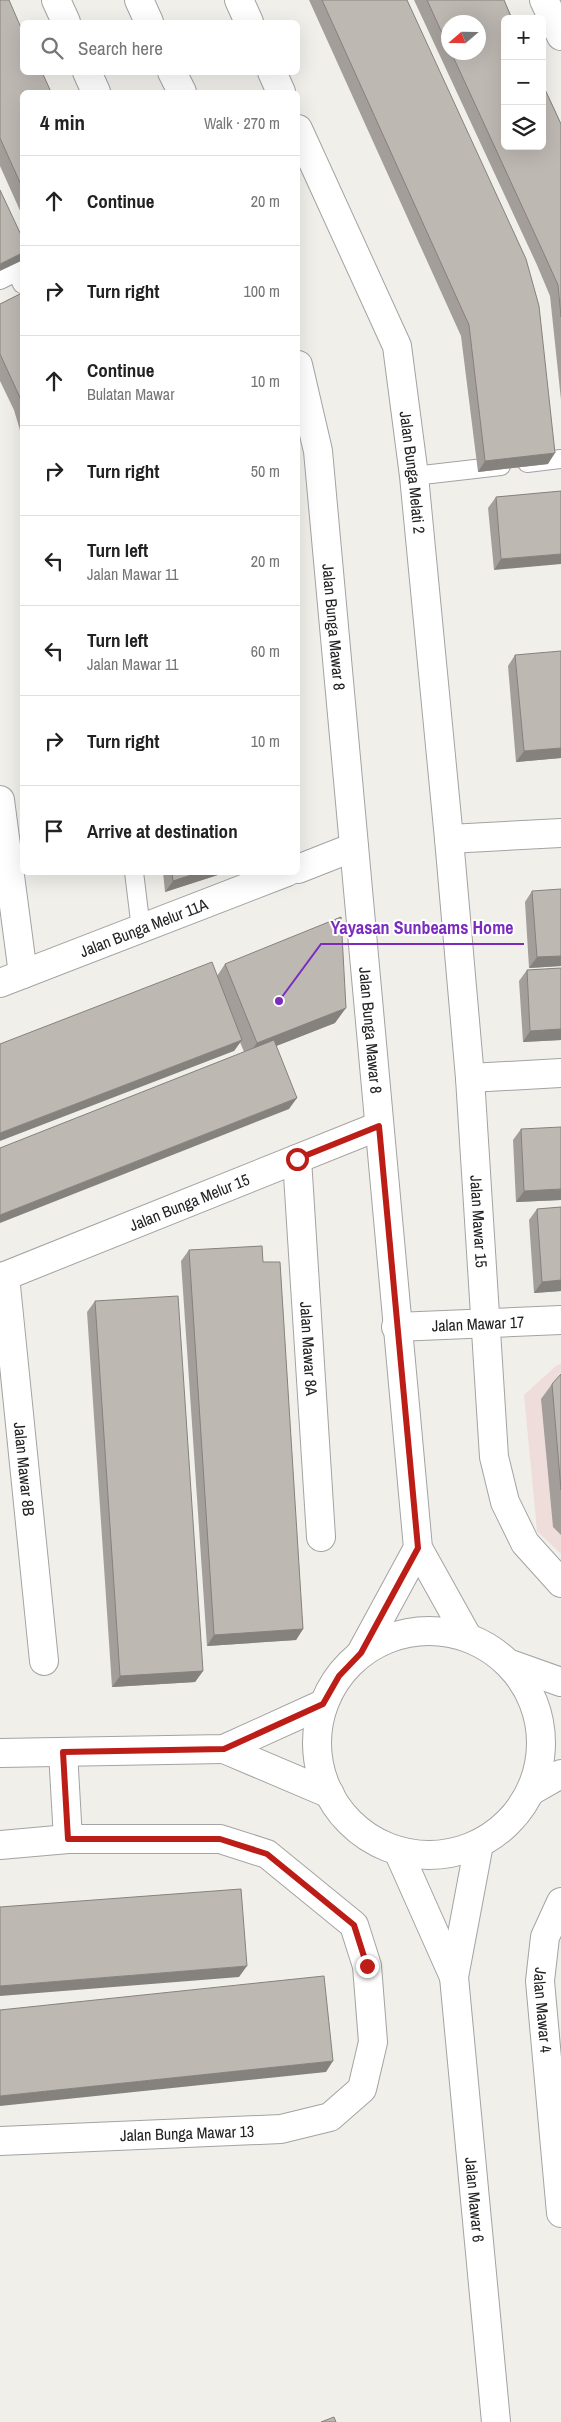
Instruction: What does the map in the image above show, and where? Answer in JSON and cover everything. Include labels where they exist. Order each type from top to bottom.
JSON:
[{"type":"street","points":[[56,0],[65,20]]},
{"type":"street","points":[[139,0],[148,20]]},
{"type":"street","points":[[239,0],[248,20]]},
{"type":"street","points":[[544,0],[561,36]]},
{"type":"street","points":[[89,75],[95,90]]},
{"type":"street","points":[[174,75],[181,90]]},
{"type":"street","points":[[273,75],[280,90]]},
{"type":"street","name":"Jalan Bunga Melati 2","points":[[300,133],[396,346],[414,476],[449,839]]},
{"type":"street","name":"Jalan Bunga Mawar 8","points":[[300,374],[318,451],[396,1327],[418,1548],[467,1636]]},
{"type":"street","points":[[0,800],[11,978]]},
{"type":"street","points":[[449,839],[561,833]]},
{"type":"street","name":"Jalan Mawar 15","points":[[449,839],[470,1078],[484,1325],[494,1457],[505,1502],[525,1543],[561,1583]]},
{"type":"street","name":"Jalan Bunga Melur 11A","points":[[300,867],[354,847]]},
{"type":"street","name":"Jalan Bunga Melur 11A","points":[[11,978],[279,875]]},
{"type":"street","points":[[470,1078],[561,1073]]},
{"type":"street","name":"Jalan Bunga Melur 15","points":[[3,1277],[379,1126]]},
{"type":"street","name":"Jalan Mawar 8A","points":[[297,1159],[321,1537]]},
{"type":"street","name":"Jalan Mawar 8B","points":[[3,1277],[44,1661]]},
{"type":"street","name":"Jalan Mawar 17","points":[[396,1327],[484,1325],[561,1320]]},
{"type":"street","points":[[361,1653],[394,1636],[430,1630],[467,1636],[490,1648],[510,1664],[530,1692],[540,1724],[541,1759],[531,1791],[510,1822],[479,1844],[453,1854],[425,1856],[398,1851],[370,1838],[347,1819],[330,1794],[319,1765],[317,1734],[323,1704],[339,1676],[361,1653],[418,1548]]},
{"type":"street","points":[[510,1664],[561,1682]]},
{"type":"street","points":[[0,1753],[224,1749],[323,1704]]},
{"type":"street","points":[[224,1749],[330,1794]]},
{"type":"street","points":[[0,1845],[68,1839],[63,1752]]},
{"type":"street","points":[[531,1791],[561,1774]]},
{"type":"street","name":"Jalan Bunga Mawar 13","points":[[0,2141],[281,2129],[330,2117],[362,2089],[373,2042],[367,1966],[354,1925],[267,1854],[220,1839],[68,1839]]},
{"type":"street","name":"Jalan Mawar 6","points":[[479,1844],[454,1977],[496,2422]]},
{"type":"street","name":"Jalan Mawar 6","points":[[398,1851],[454,1977]]},
{"type":"street","name":"Jalan Mawar 4","points":[[561,1902],[544,1937],[540,1980],[556,2121],[561,2213]]},
{"type":"lane","points":[[0,234],[20,273]]},
{"type":"lane","points":[[0,280],[20,275]]},
{"type":"lane","points":[[539,443],[542,462]]},
{"type":"lane","points":[[414,476],[561,460]]},
{"type":"lane","points":[[134,875],[141,929]]},
{"type":"shaded area","points":[[561,1364],[561,1554],[537,1531],[524,1395],[557,1365]]},
{"type":"building","points":[[0,0],[9,0],[20,25],[20,75],[43,75],[50,90],[20,90],[20,183],[0,138]]},
{"type":"building","points":[[322,0],[407,0],[526,259],[539,306],[555,453],[485,461],[469,325]]},
{"type":"building","points":[[427,0],[504,0],[510,15],[501,15],[501,150],[546,150],[546,92],[561,124],[561,317],[558,285],[455,60],[486,60],[486,15],[441,15],[441,31]]},
{"type":"building","points":[[0,190],[20,233],[20,254],[0,264]]},
{"type":"building","points":[[20,294],[20,398],[0,354],[0,304]]},
{"type":"building","points":[[561,491],[561,554],[501,559],[496,497]]},
{"type":"building","points":[[561,651],[561,748],[524,751],[515,655]]},
{"type":"building","points":[[172,875],[191,875],[173,881]]},
{"type":"building","points":[[561,889],[561,956],[537,957],[532,891]]},
{"type":"building","points":[[341,917],[346,1008],[257,1043],[225,964]]},
{"type":"building","points":[[212,962],[242,1040],[0,1133],[0,1044]]},
{"type":"building","points":[[561,968],[561,1029],[530,1031],[527,970]]},
{"type":"building","points":[[274,1040],[297,1098],[0,1215],[0,1148]]},
{"type":"building","points":[[561,1127],[561,1189],[524,1191],[521,1129]]},
{"type":"building","points":[[561,1207],[561,1280],[542,1282],[537,1209]]},
{"type":"building","points":[[262,1246],[263,1262],[280,1262],[303,1629],[214,1635],[189,1250]]},
{"type":"building","points":[[178,1296],[203,1671],[120,1676],[95,1301]]},
{"type":"building","points":[[561,1374],[561,1490],[552,1384]]},
{"type":"building","points":[[241,1889],[247,1966],[0,1986],[0,1907]]},
{"type":"building","points":[[324,1976],[333,2061],[0,2096],[0,2010]]},
{"type":"building","points":[[334,2417],[336,2422],[321,2422]]},
{"type":"place","name":"Yayasan Sunbeams Home","points":[[279,1001]]},
{"type":"route","points":[[297,1159],[379,1126],[396,1327],[418,1548],[361,1653],[339,1676],[323,1704],[224,1749],[63,1752],[68,1839],[220,1839],[267,1854],[354,1925],[367,1966]]}]
